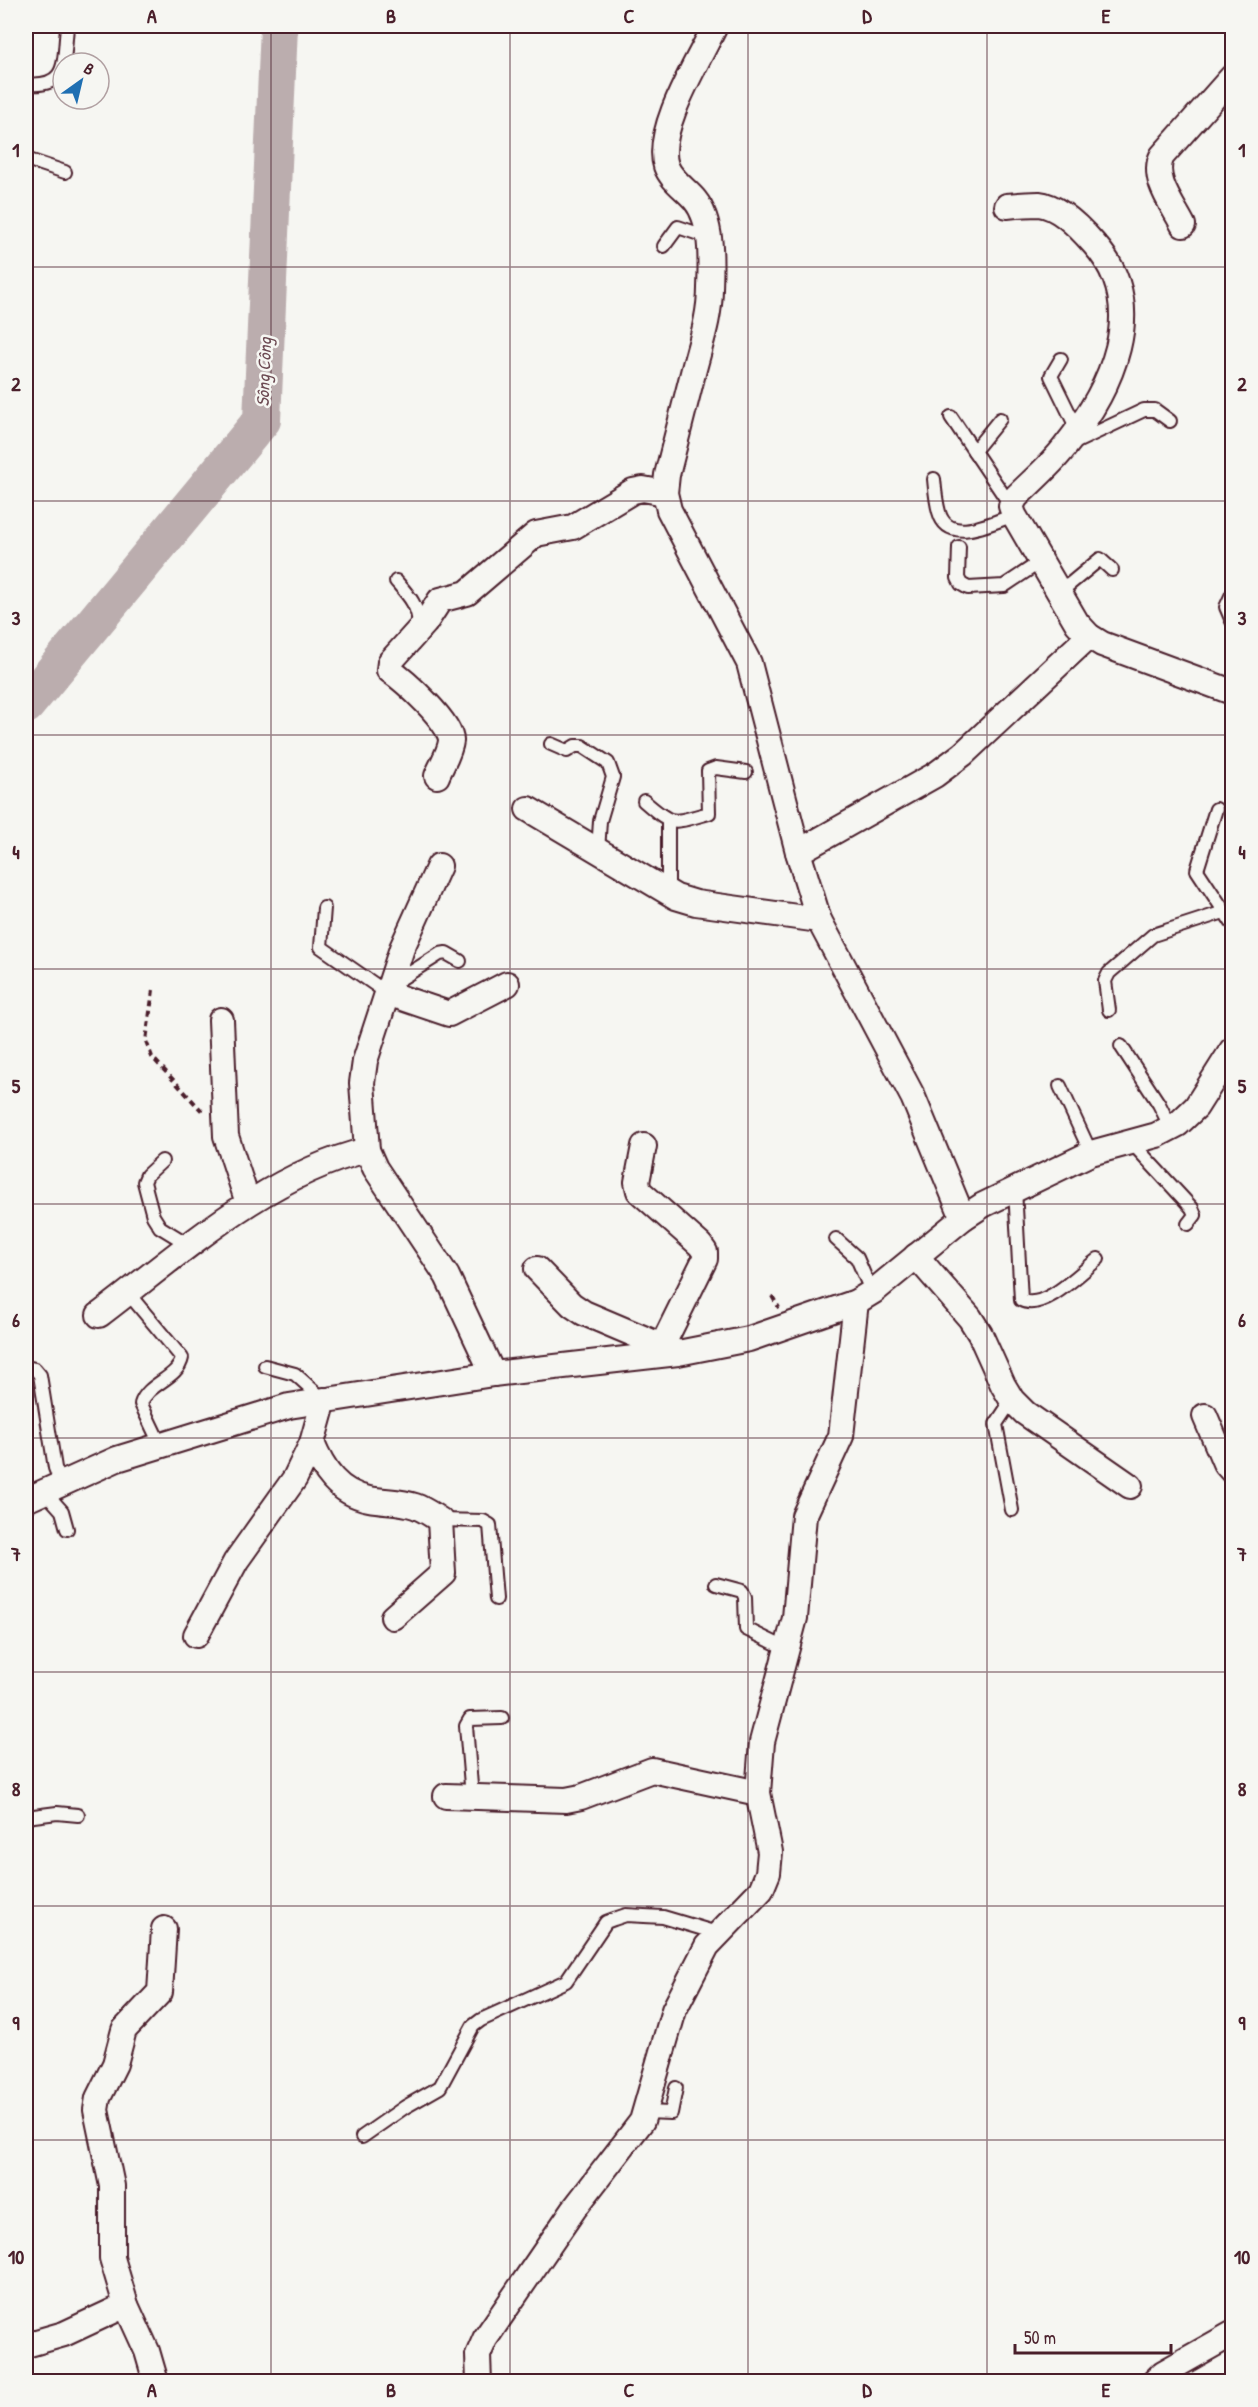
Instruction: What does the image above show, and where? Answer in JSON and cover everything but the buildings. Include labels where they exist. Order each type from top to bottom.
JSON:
[{"type":"street","points":[[715,26],[673,109],[664,152],[666,165],[671,175],[696,201],[704,213],[708,237],[709,309],[667,475],[665,493],[669,510],[749,663],[798,852],[819,920],[913,1097],[963,1218]]},
{"type":"street","points":[[1183,225],[1158,176],[1156,166],[1161,156],[1233,77]]},
{"type":"street","points":[[1007,206],[1041,204],[1065,217],[1104,255],[1118,280],[1124,308],[1122,335],[1115,360],[1095,401],[1070,439],[1013,511],[1077,623],[1089,636],[1102,644],[1233,692]]},
{"type":"street","points":[[437,776],[451,741],[449,729],[402,679],[389,670],[390,662],[419,629],[440,600],[467,593],[536,534],[573,527],[633,491],[643,489],[665,493]]},
{"type":"street","points":[[798,852],[935,776],[963,754],[1089,636]]},
{"type":"street","points":[[528,809],[668,893],[696,903],[819,920]]},
{"type":"street","points":[[439,867],[402,948],[365,1061],[362,1083],[367,1150],[375,1168],[447,1276],[493,1374]]},
{"type":"street","points":[[389,989],[437,1012],[449,1014],[507,984]]},
{"type":"street","points":[[220,1020],[226,1136],[248,1203]]},
{"type":"street","points":[[44,1491],[109,1462],[290,1406],[493,1374],[749,1339],[864,1298],[963,1218],[1014,1189],[1091,1153],[1157,1135],[1171,1128],[1196,1107],[1233,1050]]},
{"type":"street","points":[[644,1146],[637,1182],[639,1191],[705,1252],[705,1259],[670,1349]]},
{"type":"street","points":[[99,1315],[248,1203],[331,1161],[367,1150]]},
{"type":"street","points":[[916,1256],[970,1318],[1012,1400],[1025,1413],[1130,1486]]},
{"type":"street","points":[[537,1269],[572,1305],[584,1313],[670,1349]]},
{"type":"street","points":[[479,2382],[478,2355],[485,2338],[574,2209],[633,2135],[646,2112],[668,2024],[707,1946],[717,1933],[754,1898],[768,1873],[770,1852],[758,1793],[762,1742],[798,1601],[804,1516],[841,1436],[864,1298]]},
{"type":"street","points":[[196,1635],[236,1561],[295,1478],[312,1443],[324,1400]]},
{"type":"street","points":[[1205,1416],[1230,1460]]},
{"type":"street","points":[[312,1443],[322,1466],[334,1481],[350,1492],[367,1499],[418,1507],[440,1520],[443,1573],[393,1617]]},
{"type":"street","points":[[446,1796],[566,1800],[581,1797],[652,1770],[758,1793]]},
{"type":"street","points":[[156,2382],[147,2351],[126,2305],[112,2258],[112,2186],[96,2110],[98,2098],[115,2064],[124,2030],[160,1992],[165,1929]]},
{"type":"street","points":[[27,2343],[64,2334],[126,2305]]},
{"type":"street","points":[[1154,2382],[1163,2373],[1230,2338]]},
{"type":"lane","points":[[26,84],[45,86],[57,79],[62,68],[67,28]]},
{"type":"lane","points":[[26,159],[65,172]]},
{"type":"lane","points":[[664,246],[678,227],[708,237]]},
{"type":"lane","points":[[1060,359],[1051,376],[1070,439],[1144,410],[1155,410],[1170,421]]},
{"type":"lane","points":[[934,479],[939,514],[954,529],[968,531],[1013,511],[951,417]]},
{"type":"lane","points":[[974,451],[1000,419]]},
{"type":"lane","points":[[959,548],[958,578],[961,584],[968,588],[1004,586],[1041,562]]},
{"type":"lane","points":[[1059,593],[1100,559],[1113,570]]},
{"type":"lane","points":[[396,580],[418,610],[419,629]]},
{"type":"lane","points":[[1233,594],[1226,608],[1233,621]]},
{"type":"lane","points":[[550,744],[567,751],[575,746],[582,746],[608,763],[613,777],[600,821],[598,852]]},
{"type":"lane","points":[[644,801],[668,821],[675,822],[709,813],[708,771],[716,768],[746,772]]},
{"type":"lane","points":[[1216,809],[1197,870],[1233,923]]},
{"type":"lane","points":[[668,821],[668,893]]},
{"type":"lane","points":[[324,908],[321,947],[389,989],[446,952],[460,961]]},
{"type":"lane","points":[[1109,1010],[1105,981],[1109,973],[1153,935],[1224,912]]},
{"type":"lane","points":[[1121,1046],[1159,1104],[1171,1128]]},
{"type":"lane","points":[[1060,1086],[1091,1153]]},
{"type":"lane","points":[[1131,1142],[1192,1208],[1195,1215],[1188,1224]]},
{"type":"lane","points":[[162,1161],[147,1175],[144,1182],[153,1216],[160,1227],[191,1246]]},
{"type":"lane","points":[[1014,1189],[1021,1300],[1029,1304],[1044,1301],[1098,1259]]},
{"type":"lane","points":[[836,1239],[857,1258],[864,1298]]},
{"type":"lane","points":[[128,1293],[182,1358],[180,1366],[149,1391],[141,1404],[161,1446]]},
{"type":"lane","points":[[265,1366],[294,1374],[324,1400]]},
{"type":"lane","points":[[26,1367],[35,1369],[40,1375],[55,1468],[44,1491],[62,1511],[67,1529]]},
{"type":"lane","points":[[1012,1400],[996,1424],[1012,1510]]},
{"type":"lane","points":[[440,1520],[483,1521],[490,1525],[496,1599]]},
{"type":"lane","points":[[716,1584],[742,1591],[745,1597],[746,1629],[787,1649]]},
{"type":"lane","points":[[472,1797],[466,1726],[470,1719],[502,1718]]},
{"type":"lane","points":[[26,1817],[57,1813],[78,1815]]},
{"type":"lane","points":[[362,2137],[405,2107],[440,2087],[473,2026],[566,1981],[606,1923],[627,1915],[663,1917],[717,1933]]},
{"type":"lane","points":[[646,2112],[671,2113],[676,2088]]},
{"type":"path","points":[[153,990],[146,1041],[152,1057],[226,1136]]},
{"type":"waterway","name":"Sông Công","points":[[26,705],[262,420],[279,26]]}]
